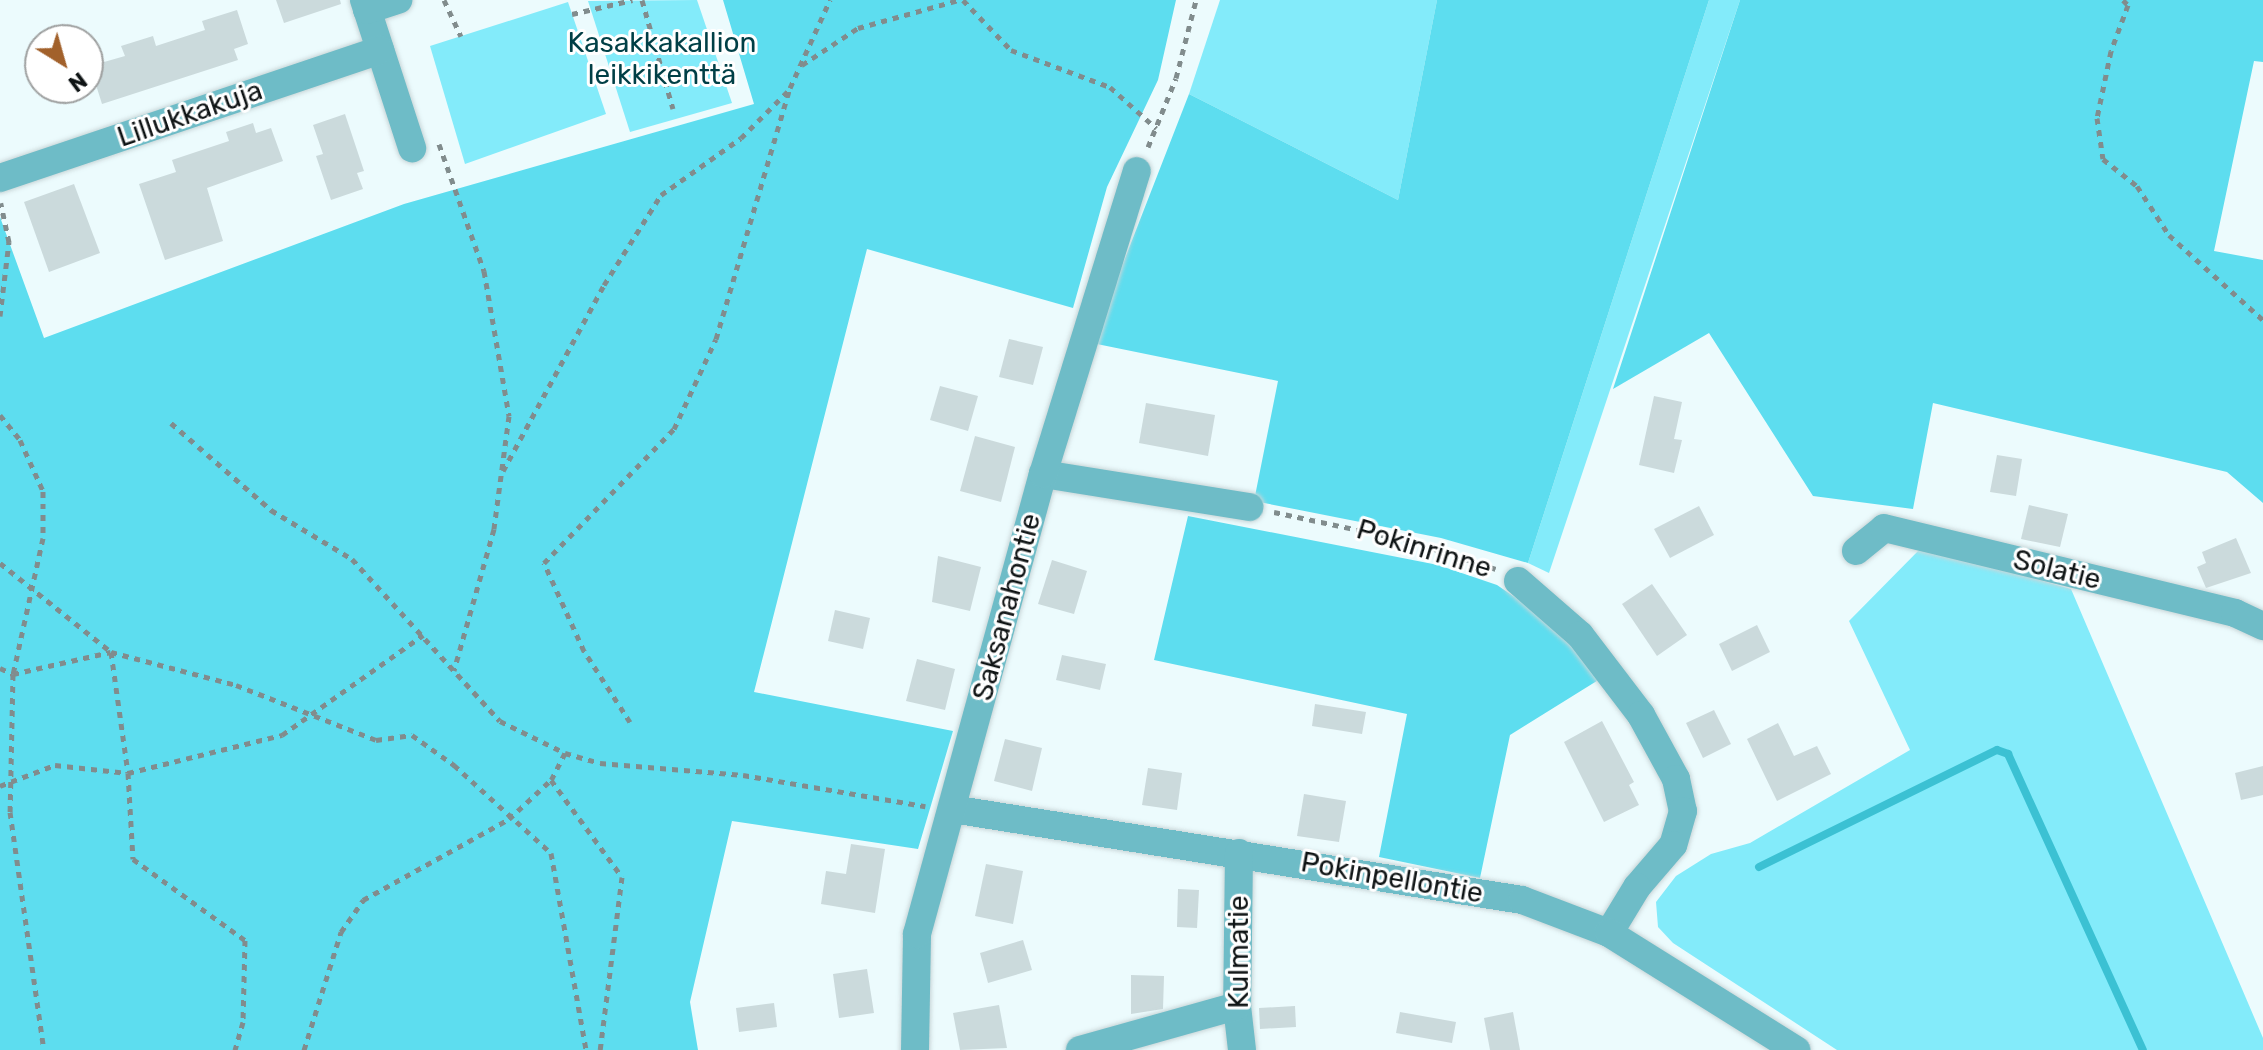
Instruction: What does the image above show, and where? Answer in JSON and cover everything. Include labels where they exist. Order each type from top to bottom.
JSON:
[{"type":"street","points":[[398,0],[365,5],[380,50],[424,144]]},
{"type":"street","name":"Lillukkakuja","points":[[0,178],[380,50]]},
{"type":"street","name":"Saksanahontie","points":[[915,1050],[917,934],[1043,474],[1137,171]]},
{"type":"street","points":[[1043,474],[1249,507]]},
{"type":"street","name":"Solatie","points":[[1856,551],[1884,528],[2235,613],[2263,626]]},
{"type":"street","name":"Pokinrinne","points":[[1518,581],[1580,635],[1641,715],[1676,779],[1683,811],[1673,845],[1637,887],[1609,933]]},
{"type":"street","name":"Pokinpellontie","points":[[952,809],[1522,900],[1609,933],[1796,1050]]},
{"type":"street","name":"Kulmatie","points":[[1239,853],[1237,1006],[1242,1050]]},
{"type":"street","points":[[1080,1050],[1237,1006]]},
{"type":"path","points":[[444,0],[461,36]]},
{"type":"path","points":[[572,14],[632,0]]},
{"type":"path","points":[[642,0],[673,109]]},
{"type":"path","points":[[630,722],[584,651],[544,563],[674,429],[716,339],[790,88],[830,0]]},
{"type":"path","points":[[801,66],[858,28],[961,0],[1011,50],[1110,87],[1156,128]]},
{"type":"path","points":[[1137,171],[1156,128],[1196,0]]},
{"type":"path","points":[[2123,0],[2128,5],[2111,51],[2097,118],[2103,159],[2137,186],[2169,235],[2263,320]]},
{"type":"path","points":[[501,475],[604,285],[661,195],[741,138],[790,88]]},
{"type":"path","points":[[424,144],[484,271],[509,416],[494,529],[454,670]]},
{"type":"path","points":[[0,197],[9,242],[0,316]]},
{"type":"path","points":[[0,415],[20,440],[43,491],[43,538],[34,590],[13,674],[8,783],[44,1050]]},
{"type":"path","points":[[171,423],[271,510],[352,559],[500,721],[565,753],[600,763],[743,775],[952,809]]},
{"type":"path","name":"Pokinrinne","points":[[1249,507],[1410,541],[1487,565],[1518,581]]},
{"type":"path","points":[[0,563],[111,652],[236,685],[314,713],[376,740],[412,735],[454,765],[509,819],[551,853],[586,1050]]},
{"type":"path","points":[[0,786],[55,765],[128,773],[282,735],[423,635]]},
{"type":"path","points":[[0,668],[13,674],[111,652]]},
{"type":"path","points":[[111,652],[128,773],[133,859],[245,940],[243,1022],[235,1050]]},
{"type":"path","points":[[304,1050],[341,932],[363,900],[509,819],[551,780],[565,753]]},
{"type":"path","points":[[551,780],[622,877],[600,1050]]},
{"type":"path","points":[[0,816],[10,812]]},
{"type":"green space","name":"Kasakkakallion leikkikenttä","points":[[697,0],[732,103],[630,132],[588,1]]},
{"type":"green space","points":[[1220,0],[1437,0],[1398,200],[1189,94]]},
{"type":"green space","points":[[1709,0],[1740,0],[1549,573],[1528,563]]},
{"type":"green space","points":[[568,2],[606,114],[465,164],[430,46]]},
{"type":"green space","points":[[1922,547],[2071,589],[2263,1038],[2263,1050],[1837,1050],[1673,943],[1658,927],[1656,902],[1676,876],[1711,854],[1750,843],[1910,750],[1849,621]]},
{"type":"shaded area","points":[[723,0],[1176,0],[1158,80],[1107,187],[1073,308],[867,249],[754,692],[953,731],[918,849],[732,821],[690,1002],[698,1050],[0,1050],[0,217],[44,338],[404,204],[754,104]]},
{"type":"shaded area","points":[[1437,0],[1709,0],[1528,563],[1441,538],[1254,501],[1278,381],[1092,343],[1189,94],[1398,200]]},
{"type":"shaded area","points":[[1740,0],[2263,0],[2263,62],[2254,61],[2214,251],[2263,260],[2263,503],[2227,472],[1933,403],[1913,509],[1813,496],[1709,333],[1613,389]]},
{"type":"shaded area","points":[[1188,516],[1438,565],[1497,585],[1541,615],[1584,658],[1600,679],[1510,735],[1480,878],[1379,857],[1407,714],[1154,660]]},
{"type":"building","points":[[276,0],[340,0],[341,4],[284,23]]},
{"type":"building","points":[[237,10],[248,44],[234,49],[238,60],[104,103],[104,62],[125,56],[121,46],[153,36],[156,46],[205,30],[202,21]]},
{"type":"building","points":[[345,114],[364,171],[357,173],[363,189],[331,200],[316,156],[323,154],[313,125]]},
{"type":"building","points":[[253,123],[256,133],[271,128],[283,161],[207,188],[223,241],[165,260],[139,184],[176,172],[172,160],[229,141],[226,132]]},
{"type":"building","points":[[74,184],[100,253],[49,272],[24,202]]},
{"type":"building","points":[[1009,339],[1043,347],[1033,385],[999,377]]},
{"type":"building","points":[[940,386],[978,396],[968,431],[930,420]]},
{"type":"building","points":[[1654,396],[1682,402],[1674,439],[1682,440],[1674,473],[1639,465]]},
{"type":"building","points":[[1146,403],[1215,415],[1208,456],[1139,443]]},
{"type":"building","points":[[975,436],[1015,447],[1001,502],[960,491]]},
{"type":"building","points":[[1997,455],[2022,459],[2016,496],[1990,492]]},
{"type":"building","points":[[2029,505],[2068,514],[2060,547],[2021,539]]},
{"type":"building","points":[[1699,506],[1714,535],[1670,558],[1654,529]]},
{"type":"building","points":[[2236,538],[2251,573],[2206,588],[2197,567],[2206,563],[2202,552]]},
{"type":"building","points":[[938,556],[981,567],[970,611],[932,602]]},
{"type":"building","points":[[1052,560],[1087,571],[1074,614],[1038,604]]},
{"type":"building","points":[[1652,584],[1687,635],[1657,656],[1622,604]]},
{"type":"building","points":[[835,610],[870,618],[863,649],[828,641]]},
{"type":"building","points":[[1757,625],[1770,652],[1732,671],[1719,644]]},
{"type":"building","points":[[1062,655],[1106,664],[1100,690],[1056,680]]},
{"type":"building","points":[[917,659],[955,669],[945,710],[906,701]]},
{"type":"building","points":[[1315,704],[1366,712],[1362,734],[1312,726]]},
{"type":"building","points":[[1714,710],[1731,744],[1703,758],[1686,723]]},
{"type":"building","points":[[1602,721],[1634,782],[1629,785],[1639,805],[1604,822],[1564,742]]},
{"type":"building","points":[[1778,723],[1794,756],[1817,746],[1831,774],[1777,801],[1747,739]]},
{"type":"building","points":[[1005,739],[1042,748],[1032,791],[994,781]]},
{"type":"building","points":[[2263,766],[2263,795],[2241,800],[2235,773]]},
{"type":"building","points":[[1148,768],[1182,773],[1177,810],[1142,805]]},
{"type":"building","points":[[1304,794],[1346,801],[1339,842],[1297,836]]},
{"type":"building","points":[[851,844],[885,849],[875,913],[821,904],[826,871],[846,874]]},
{"type":"building","points":[[986,864],[1023,871],[1013,924],[975,916]]},
{"type":"building","points":[[1178,889],[1199,890],[1197,928],[1177,927]]},
{"type":"building","points":[[1023,940],[1032,970],[988,983],[980,953]]},
{"type":"building","points":[[867,969],[874,1013],[839,1018],[833,974]]},
{"type":"building","points":[[1131,975],[1164,976],[1163,1009],[1131,1014]]},
{"type":"building","points":[[774,1003],[777,1027],[739,1032],[736,1008]]},
{"type":"building","points":[[999,1005],[1007,1048],[960,1050],[953,1013]]},
{"type":"building","points":[[1295,1006],[1296,1027],[1260,1029],[1259,1008]]},
{"type":"building","points":[[1400,1012],[1456,1022],[1452,1043],[1396,1033]]},
{"type":"building","points":[[1513,1012],[1520,1050],[1490,1050],[1484,1018]]},
{"type":"waterway","points":[[1759,867],[1997,750],[2008,754],[2143,1050]]}]
